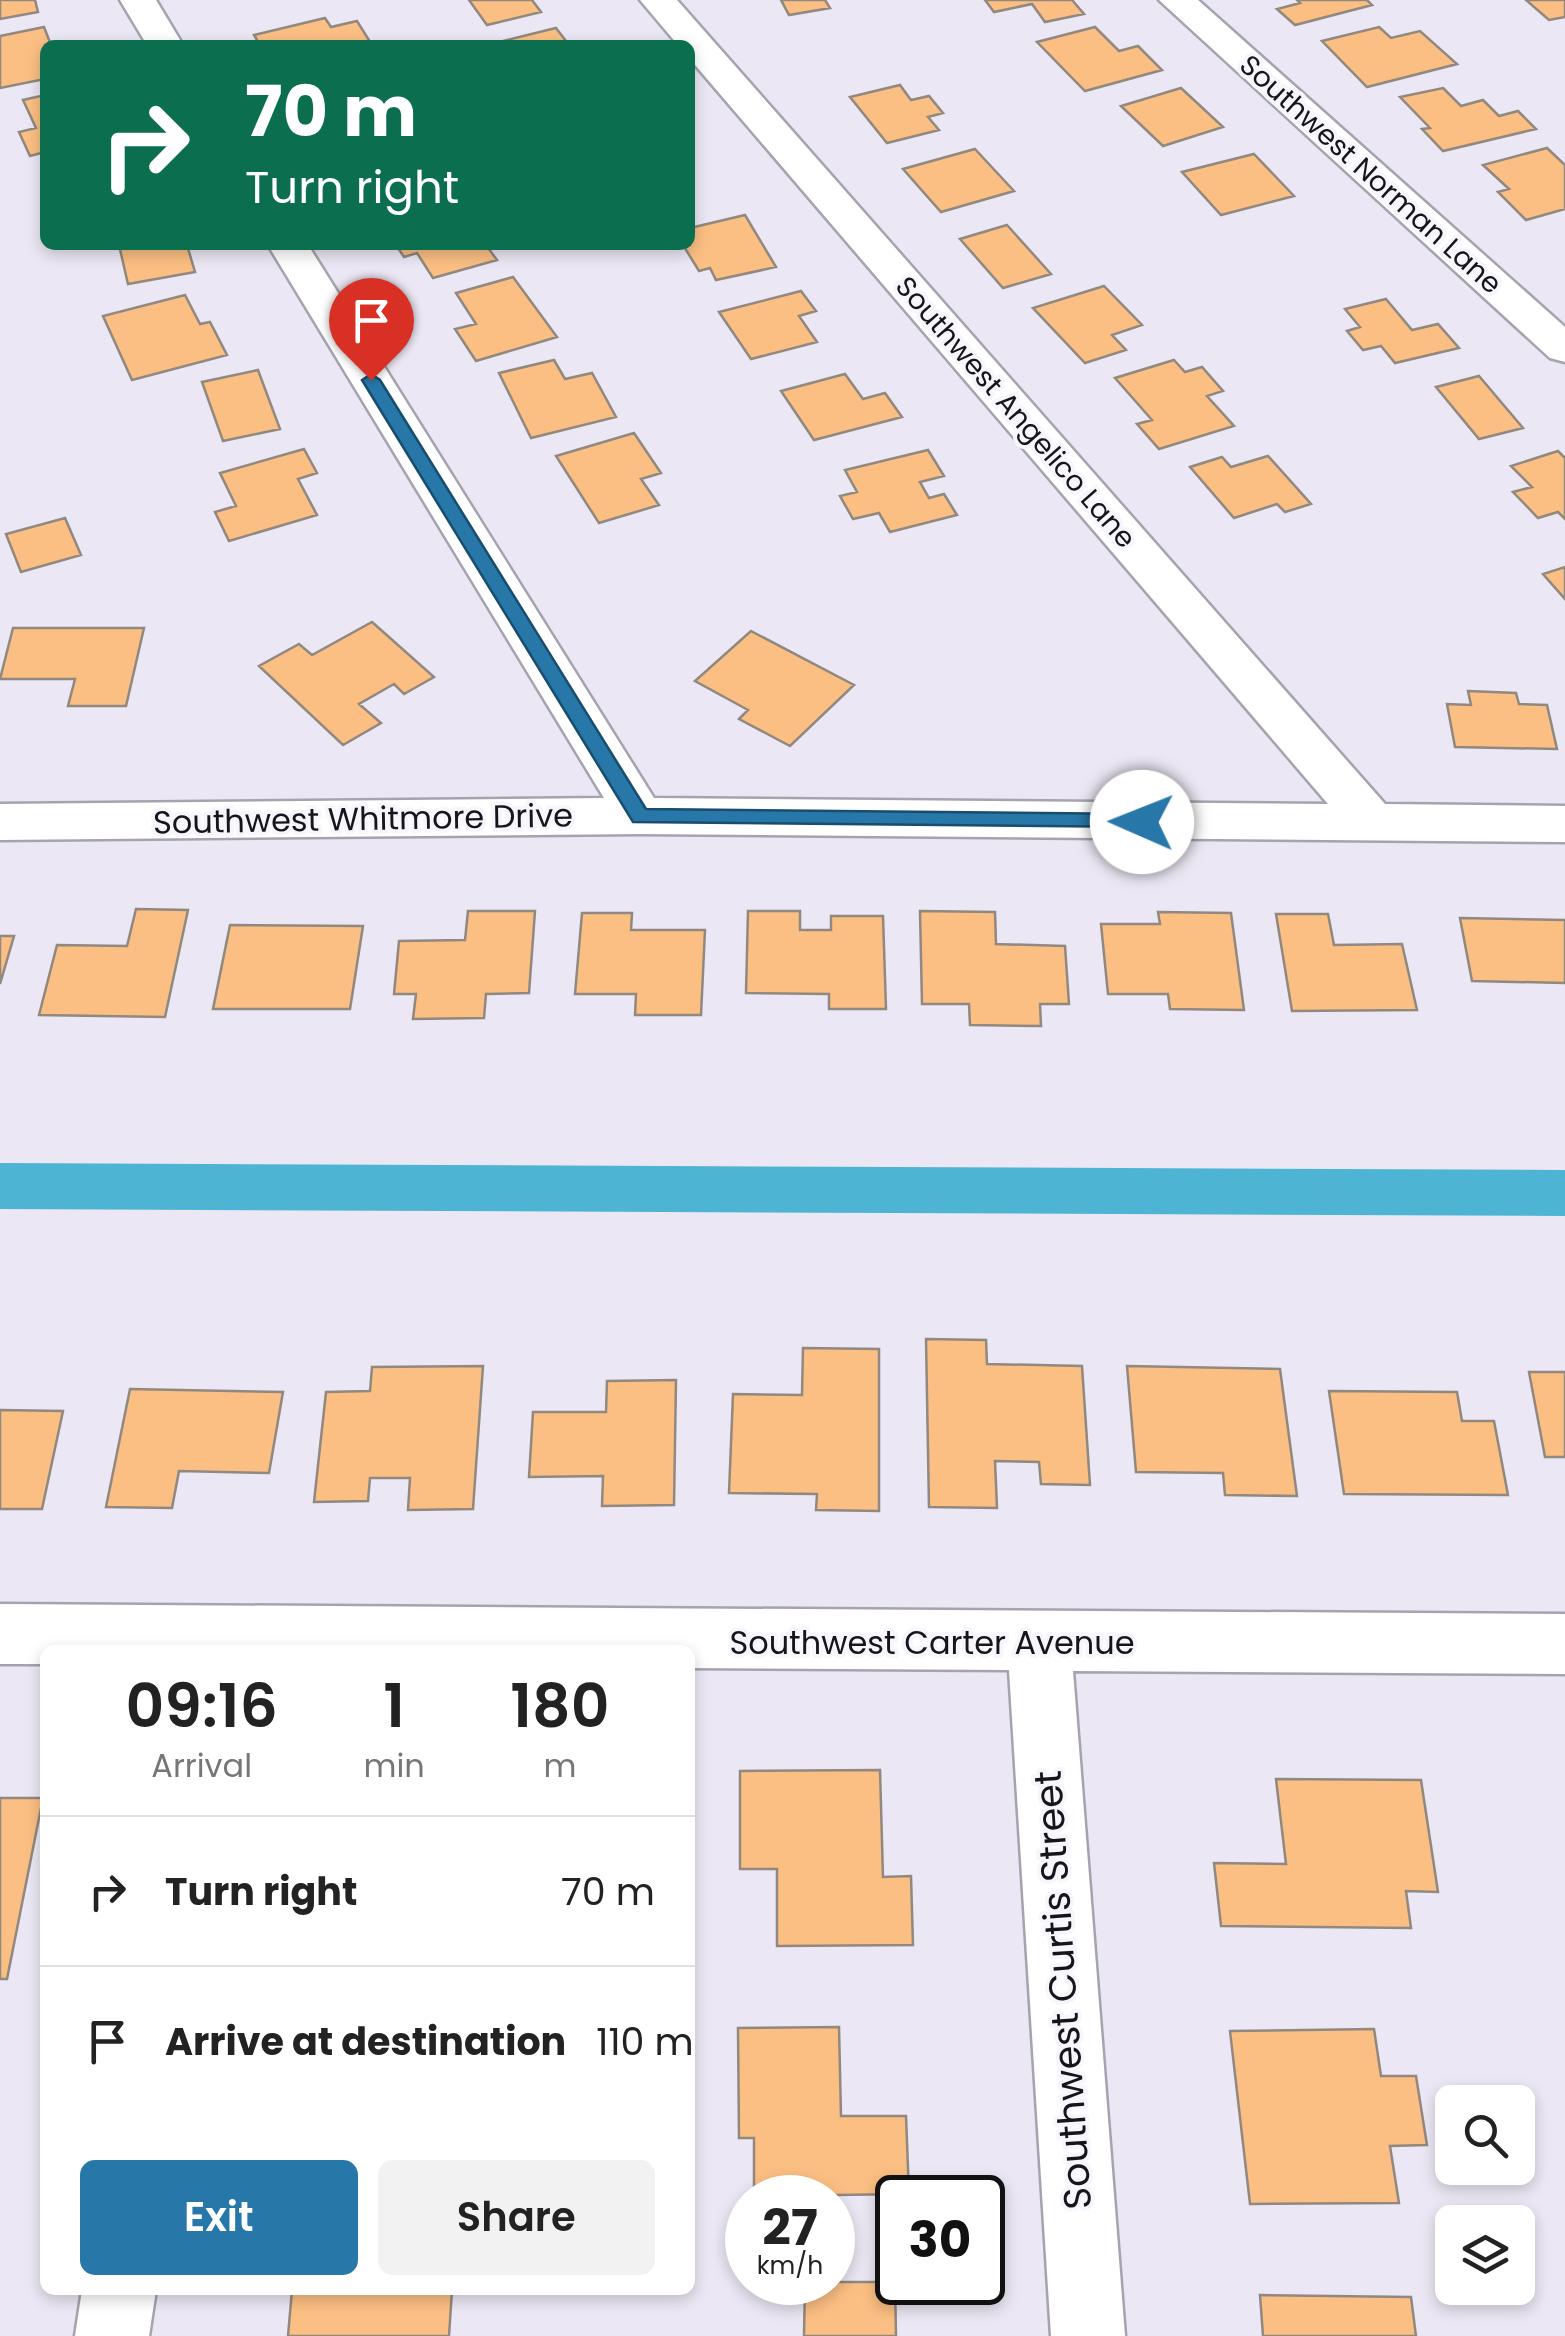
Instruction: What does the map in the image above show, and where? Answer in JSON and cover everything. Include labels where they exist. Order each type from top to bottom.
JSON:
[{"type":"street","points":[[138,0],[162,40]]},
{"type":"street","name":"Southwest Angelico Lane","points":[[658,0],[693,40]]},
{"type":"street","name":"Southwest Norman Lane","points":[[1178,0],[1565,348]]},
{"type":"street","name":"Southwest Angelico Lane","points":[[695,43],[1374,824]]},
{"type":"street","points":[[291,250],[640,816]]},
{"type":"street","name":"Southwest Whitmore Drive","points":[[0,822],[640,816],[1565,824]]},
{"type":"street","name":"Southwest Carter Avenue","points":[[0,1634],[216,1643],[1565,1644]]},
{"type":"street","name":"Southwest Curtis Street","points":[[1039,1644],[1088,2336]]},
{"type":"street","points":[[112,2336],[117,2295]]},
{"type":"building","points":[[0,0],[35,0],[38,12],[0,19]]},
{"type":"building","points":[[469,0],[532,0],[541,12],[487,25]]},
{"type":"building","points":[[781,0],[825,0],[830,8],[789,15]]},
{"type":"building","points":[[985,0],[1072,0],[1084,14],[1045,22],[1032,4],[994,12]]},
{"type":"building","points":[[1297,0],[1367,0],[1372,5],[1295,25],[1277,9],[1300,3]]},
{"type":"building","points":[[1526,0],[1565,0],[1565,17],[1549,20]]},
{"type":"building","points":[[325,18],[331,27],[357,21],[369,40],[257,40],[254,35]]},
{"type":"building","points":[[44,27],[49,40],[40,40],[40,80],[0,88],[0,36]]},
{"type":"building","points":[[1095,27],[1119,51],[1138,46],[1162,70],[1085,91],[1037,42]]},
{"type":"building","points":[[1379,27],[1391,38],[1420,31],[1457,64],[1367,87],[1322,41]]},
{"type":"building","points":[[556,28],[565,40],[507,40]]},
{"type":"building","points":[[900,85],[911,100],[929,96],[943,113],[928,117],[939,130],[887,143],[850,97]]},
{"type":"building","points":[[1181,88],[1223,127],[1163,146],[1121,106]]},
{"type":"building","points":[[1443,88],[1461,106],[1483,100],[1499,116],[1518,111],[1536,129],[1443,151],[1422,129],[1430,128],[1400,97]]},
{"type":"building","points":[[40,96],[40,153],[30,156],[19,132],[36,128],[23,100]]},
{"type":"building","points":[[1547,148],[1565,165],[1565,209],[1526,220],[1498,192],[1509,189],[1483,165]]},
{"type":"building","points":[[975,149],[1014,191],[941,212],[903,169]]},
{"type":"building","points":[[1254,154],[1294,196],[1221,215],[1182,172]]},
{"type":"building","points":[[745,215],[776,267],[716,280],[710,268],[699,271],[686,250],[695,250],[695,227]]},
{"type":"building","points":[[1007,225],[1051,274],[1003,288],[960,239]]},
{"type":"building","points":[[120,250],[188,250],[195,272],[128,284]]},
{"type":"building","points":[[399,250],[490,250],[497,260],[433,278],[417,253],[404,257]]},
{"type":"building","points":[[513,277],[557,337],[476,361],[455,329],[476,324],[456,293]]},
{"type":"building","points":[[1104,286],[1142,325],[1112,335],[1126,350],[1085,363],[1033,308]]},
{"type":"building","points":[[801,291],[816,311],[799,316],[817,342],[751,359],[719,312]]},
{"type":"building","points":[[185,295],[200,324],[210,322],[227,355],[132,380],[103,316]]},
{"type":"building","points":[[1386,299],[1412,330],[1438,324],[1459,348],[1395,363],[1381,346],[1363,350],[1347,331],[1360,327],[1345,309]]},
{"type":"building","points":[[554,360],[565,379],[592,373],[616,417],[531,438],[499,373]]},
{"type":"building","points":[[1174,360],[1185,372],[1202,367],[1223,391],[1207,396],[1234,426],[1159,449],[1137,424],[1152,420],[1115,378]]},
{"type":"building","points":[[258,370],[280,429],[223,441],[202,382]]},
{"type":"building","points":[[845,374],[863,399],[885,393],[902,417],[814,440],[781,391]]},
{"type":"building","points":[[1479,376],[1523,428],[1479,439],[1436,387]]},
{"type":"building","points":[[634,433],[661,473],[641,479],[659,505],[599,523],[556,456]]},
{"type":"building","points":[[304,449],[317,473],[298,479],[317,515],[229,541],[215,512],[236,506],[220,473]]},
{"type":"building","points":[[928,450],[944,476],[920,482],[929,498],[944,494],[957,515],[890,532],[879,513],[853,519],[840,496],[857,492],[845,470]]},
{"type":"building","points":[[1558,451],[1565,458],[1565,519],[1558,512],[1538,518],[1513,492],[1532,487],[1511,466]]},
{"type":"building","points":[[1268,456],[1311,504],[1285,512],[1277,504],[1234,518],[1190,467],[1222,457],[1231,467]]},
{"type":"building","points":[[65,518],[81,555],[21,572],[6,534]]},
{"type":"building","points":[[1565,567],[1565,599],[1543,574]]},
{"type":"building","points":[[372,622],[434,677],[404,694],[394,684],[359,704],[381,723],[343,745],[259,666],[299,644],[312,655]]},
{"type":"building","points":[[13,628],[144,628],[126,706],[68,706],[75,679],[0,679]]},
{"type":"building","points":[[751,631],[854,685],[790,746],[739,719],[748,710],[695,681]]},
{"type":"building","points":[[1468,691],[1516,693],[1519,704],[1547,705],[1557,749],[1455,747],[1447,704],[1471,705]]},
{"type":"building","points":[[136,909],[188,910],[165,1017],[39,1015],[57,945],[127,946]]},
{"type":"building","points":[[468,911],[535,911],[529,993],[486,994],[484,1018],[413,1019],[416,994],[394,994],[399,941],[465,940]]},
{"type":"building","points":[[748,911],[800,911],[800,930],[831,930],[831,916],[883,916],[886,1009],[829,1009],[829,994],[746,993]]},
{"type":"building","points":[[920,911],[995,912],[996,944],[1065,946],[1069,1004],[1040,1004],[1041,1026],[970,1025],[969,1004],[922,1004]]},
{"type":"building","points":[[1158,912],[1231,913],[1244,1010],[1170,1009],[1168,994],[1108,994],[1101,924],[1160,924]]},
{"type":"building","points":[[582,913],[632,913],[631,930],[705,930],[701,1015],[635,1015],[636,994],[575,994]]},
{"type":"building","points":[[1276,914],[1328,914],[1334,945],[1402,944],[1417,1010],[1292,1011]]},
{"type":"building","points":[[1460,918],[1565,920],[1565,983],[1472,981]]},
{"type":"building","points":[[230,925],[363,926],[350,1009],[213,1009]]},
{"type":"building","points":[[0,936],[14,936],[0,984]]},
{"type":"building","points":[[926,1339],[986,1340],[987,1364],[1082,1366],[1090,1485],[1041,1484],[1039,1462],[995,1461],[997,1508],[929,1507]]},
{"type":"building","points":[[803,1348],[879,1349],[879,1511],[816,1510],[817,1494],[729,1493],[733,1394],[802,1395]]},
{"type":"building","points":[[483,1366],[473,1509],[408,1510],[410,1478],[370,1478],[368,1501],[314,1502],[326,1392],[370,1391],[372,1367]]},
{"type":"building","points":[[1127,1366],[1280,1369],[1297,1496],[1225,1495],[1223,1473],[1136,1472]]},
{"type":"building","points":[[1529,1372],[1565,1372],[1565,1457],[1545,1457]]},
{"type":"building","points":[[676,1380],[674,1505],[602,1506],[603,1476],[529,1477],[533,1412],[606,1412],[607,1381]]},
{"type":"building","points":[[130,1389],[283,1392],[269,1473],[179,1471],[172,1508],[106,1507]]},
{"type":"building","points":[[1329,1391],[1457,1392],[1462,1421],[1494,1421],[1508,1495],[1344,1494]]},
{"type":"building","points":[[0,1410],[63,1411],[42,1509],[0,1509]]},
{"type":"building","points":[[880,1770],[883,1877],[911,1876],[913,1945],[777,1946],[777,1869],[740,1869],[740,1771]]},
{"type":"building","points":[[1276,1779],[1421,1780],[1438,1892],[1406,1891],[1411,1928],[1221,1926],[1214,1863],[1286,1864]]},
{"type":"building","points":[[0,1798],[40,1798],[7,1979],[0,1979]]},
{"type":"building","points":[[839,2027],[841,2116],[906,2116],[908,2175],[875,2175],[875,2194],[855,2195],[855,2175],[754,2175],[754,2138],[739,2138],[738,2028]]},
{"type":"building","points":[[1374,2029],[1381,2076],[1416,2076],[1427,2145],[1390,2146],[1399,2203],[1250,2204],[1230,2031]]},
{"type":"building","points":[[855,2282],[875,2282],[875,2305],[895,2305],[896,2336],[804,2336],[805,2305],[855,2305]]},
{"type":"building","points":[[292,2295],[452,2295],[449,2336],[288,2336]]},
{"type":"building","points":[[1260,2295],[1411,2297],[1416,2336],[1263,2336]]},
{"type":"waterway","points":[[0,1186],[1565,1193]]},
{"type":"route","points":[[371,380],[640,816],[1142,822]]}]
